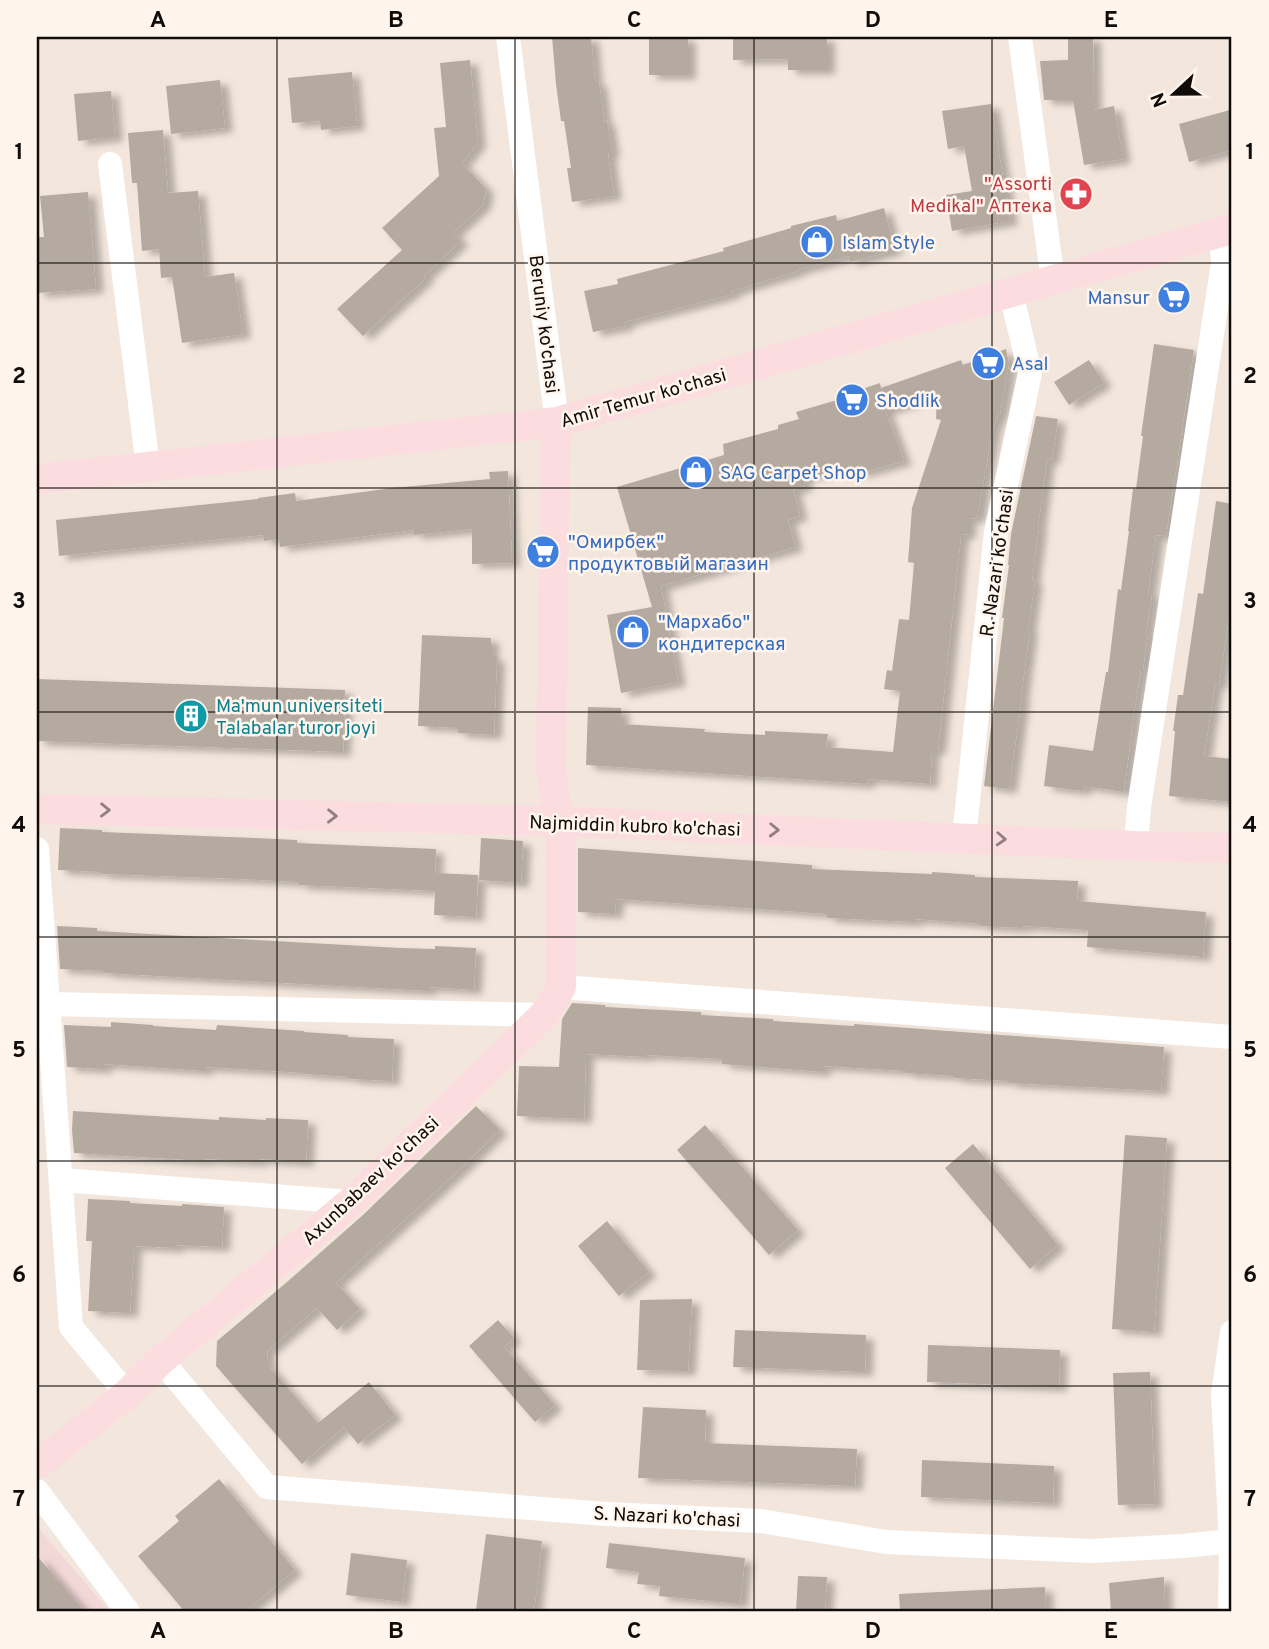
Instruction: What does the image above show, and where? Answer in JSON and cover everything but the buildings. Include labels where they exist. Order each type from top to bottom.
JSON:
[{"type":"main road","name":"Amir Temur ko'chasi","points":[[37,479],[557,422],[1227,231]]},
{"type":"main road","name":"Beruniy ko'chasi","points":[[557,422],[551,768],[558,821]]},
{"type":"main road","name":"Najmiddin kubro ko'chasi","points":[[37,809],[558,821],[1232,848]]},
{"type":"main road","points":[[558,821],[561,844],[561,987]]},
{"type":"main road","name":"Axunbabaev ko'chasi","points":[[37,1465],[127,1394],[161,1360],[351,1202],[544,1015],[561,987]]},
{"type":"street","name":"Beruniy ko'chasi","points":[[508,37],[557,422]]},
{"type":"street","points":[[1020,37],[1053,281]]},
{"type":"street","points":[[110,164],[148,467]]},
{"type":"street","points":[[1136,846],[1139,807],[1227,231]]},
{"type":"street","name":"R. Nazari ko'chasi","points":[[964,838],[996,532],[1030,373],[1011,293]]},
{"type":"street","points":[[37,849],[71,1327],[127,1394]]},
{"type":"street","points":[[561,987],[1232,1037]]},
{"type":"street","points":[[49,1004],[544,1015]]},
{"type":"street","points":[[61,1180],[351,1202]]},
{"type":"street","points":[[1230,1612],[1231,1541],[1223,1395],[1232,1332]]},
{"type":"street","name":"S. Nazari ko'chasi","points":[[161,1360],[267,1487],[606,1514],[761,1521],[886,1542],[1091,1551],[1231,1541]]},
{"type":"street","points":[[37,1491],[128,1612]]},
{"type":"shaded area","points":[[37,1526],[110,1612],[37,1612]]},
{"type":"place","name":"\"Assorti Medikal\" Аптека","points":[[1076,194]]},
{"type":"place","name":"Islam Style","points":[[817,242]]},
{"type":"place","name":"Mansur","points":[[1174,297]]},
{"type":"place","name":"Asal","points":[[988,363]]},
{"type":"place","name":"Shodlik","points":[[852,400]]},
{"type":"place","name":"SAG Carpet Shop","points":[[696,472]]},
{"type":"place","name":"\"Омирбек\" продуктовый магазин","points":[[543,552]]},
{"type":"place","name":"\"Мархабо\" кондитерская","points":[[633,632]]},
{"type":"place","name":"Ma'mun universiteti Talabalar turor joyi","points":[[191,716]]}]
